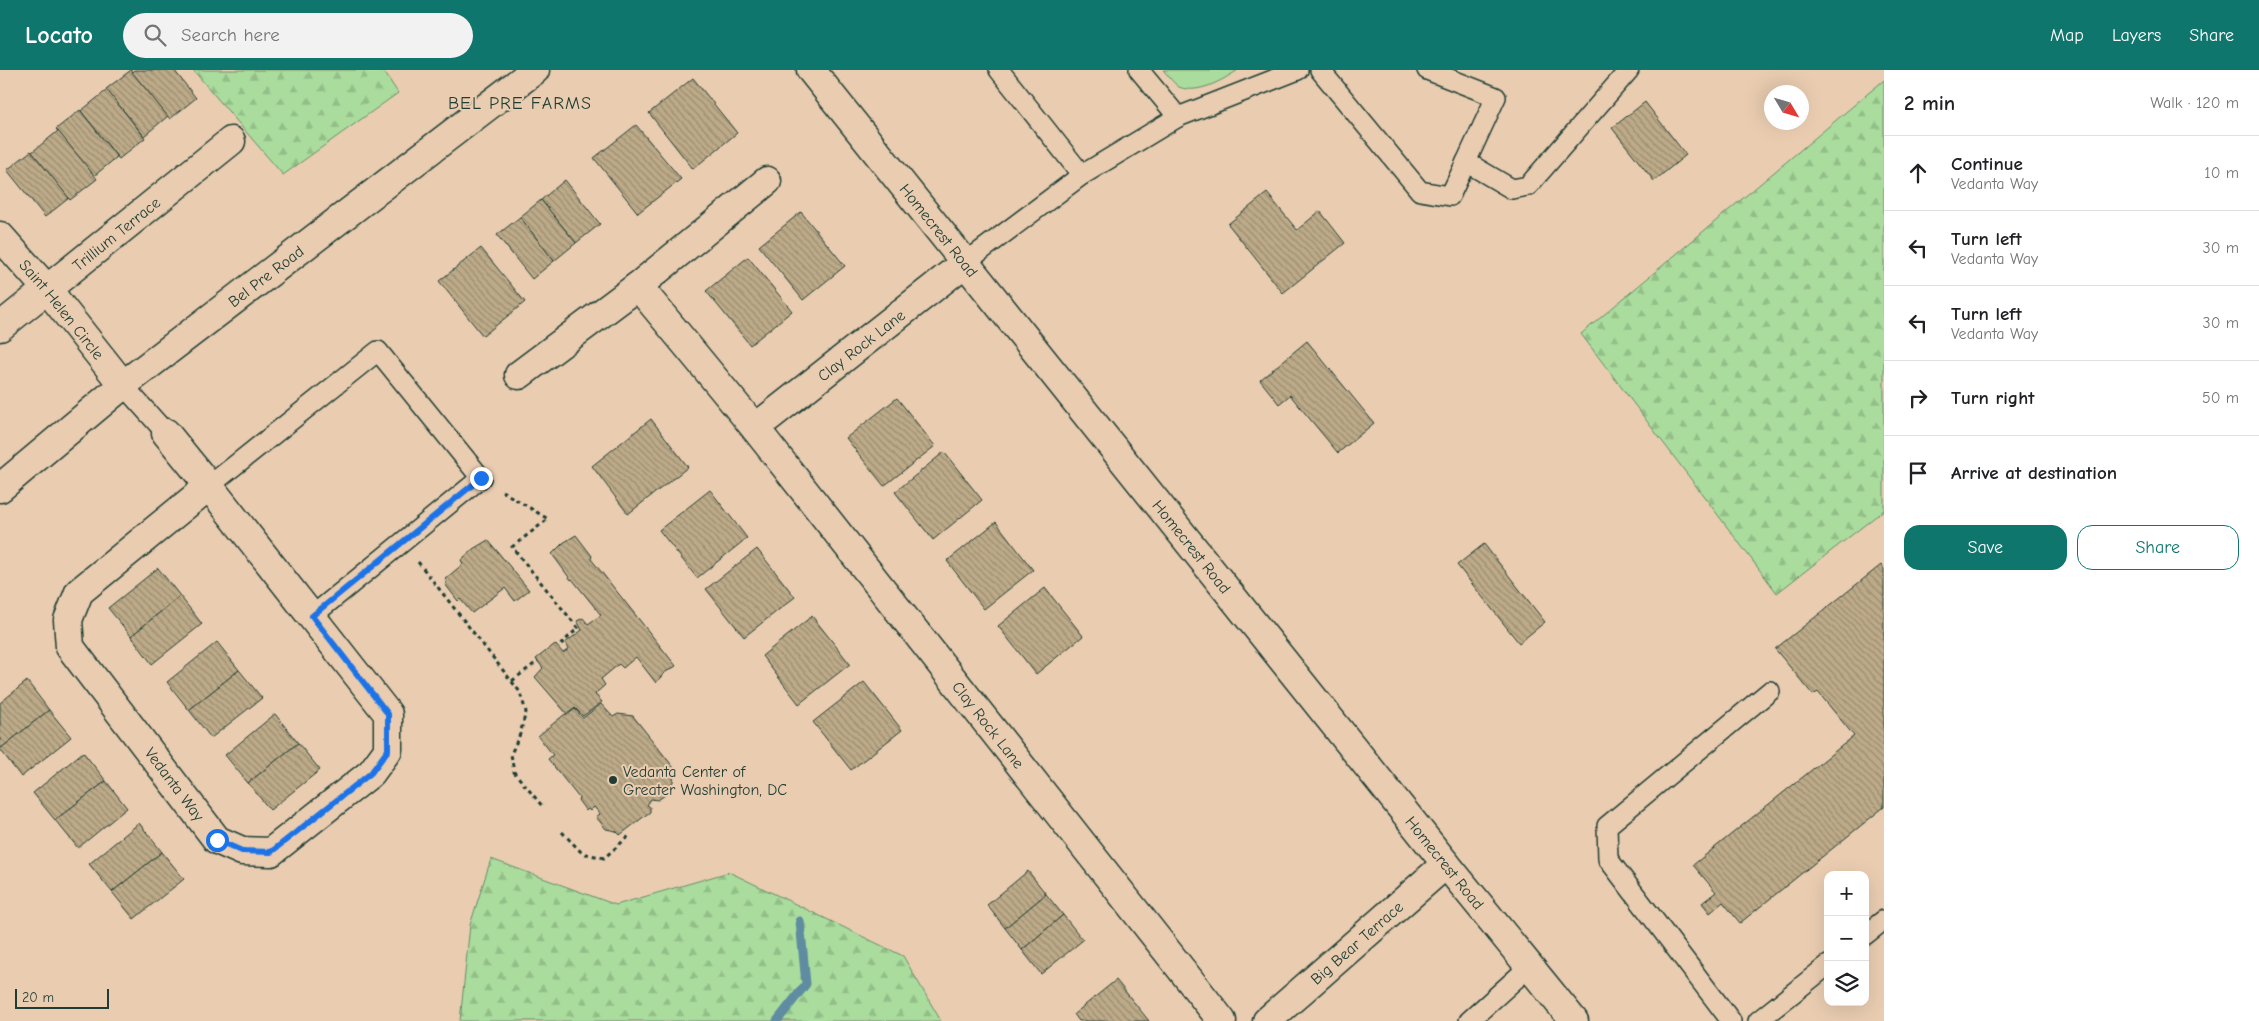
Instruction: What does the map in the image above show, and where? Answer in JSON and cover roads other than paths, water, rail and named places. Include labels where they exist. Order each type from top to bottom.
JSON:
[{"type":"street","name":"Bel Pre Road","points":[[0,488],[123,385],[535,70]]},
{"type":"street","name":"Homecrest Road","points":[[811,70],[1446,864],[1574,1021]]},
{"type":"street","name":"Trillium Terrace","points":[[0,328],[231,141]]},
{"type":"street","points":[[519,375],[638,286],[767,181]]},
{"type":"street","name":"Saint Helen Circle","points":[[0,236],[47,289],[123,385]]},
{"type":"street","name":"Clay Rock Lane","points":[[756,428],[966,262]]},
{"type":"street","name":"Clay Rock Lane","points":[[638,286],[756,428],[1222,1021]]},
{"type":"street","name":"Vedanta Way","points":[[166,433],[209,486],[312,616],[388,714],[388,750],[371,773],[271,852],[242,851],[217,840],[70,647],[68,620],[79,592],[209,486]]},
{"type":"street","name":"Big Bear Terrace","points":[[1267,1021],[1446,864]]},
{"type":"lane","points":[[999,70],[1082,175]]},
{"type":"lane","points":[[1139,70],[1178,117]]},
{"type":"lane","points":[[966,262],[1082,175],[1178,117],[1298,70]]},
{"type":"lane","points":[[1320,70],[1420,190],[1450,196],[1496,97],[1427,70]]},
{"type":"lane","points":[[1466,162],[1512,189],[1528,186],[1629,70]]},
{"type":"lane","points":[[209,486],[378,351],[481,478],[312,616]]},
{"type":"lane","points":[[123,385],[166,433]]},
{"type":"lane","points":[[1731,1021],[1608,859],[1607,826],[1770,691]]},
{"type":"lane","points":[[1869,932],[1884,920]]},
{"type":"lane","points":[[1468,1021],[1530,966]]},
{"type":"lane","points":[[1758,1021],[1824,968]]},
{"type":"waterway","points":[[777,1021],[806,984],[800,921]]},
{"type":"place","name":"Vedanta Center of Greater Washington, DC","points":[[613,780]]},
{"type":"district","name":"BEL PRE FARMS","points":[[520,103]]}]
